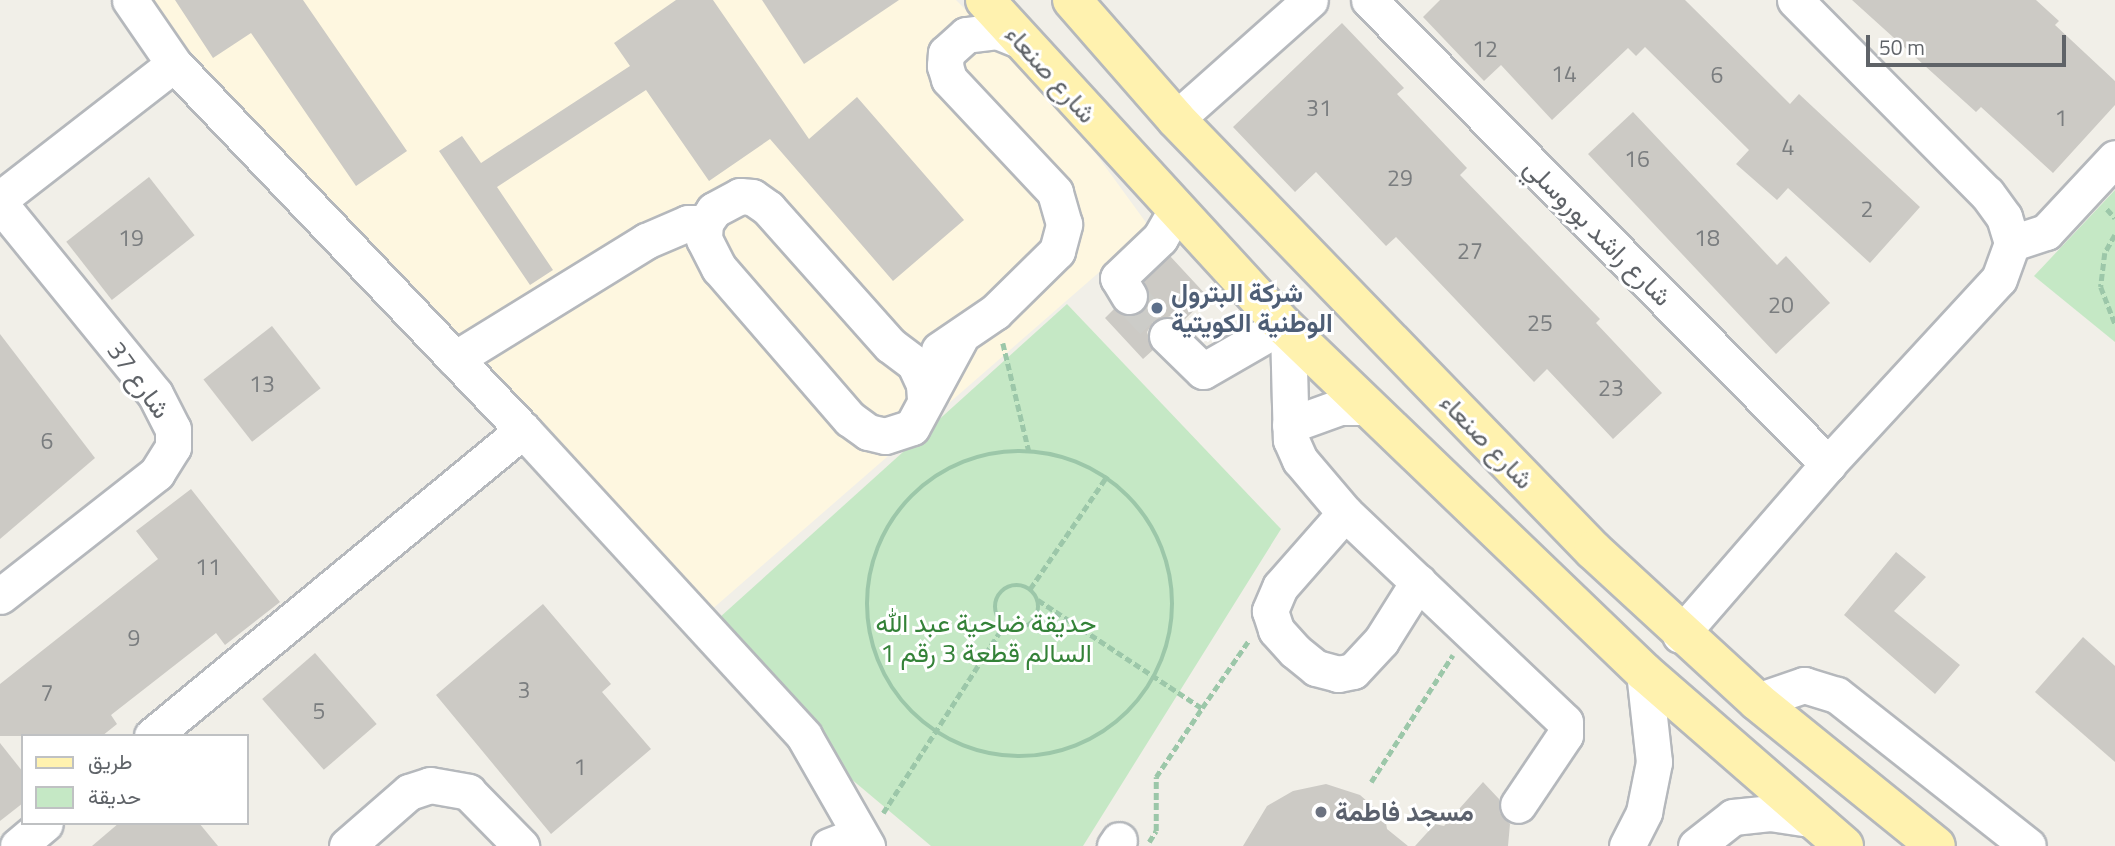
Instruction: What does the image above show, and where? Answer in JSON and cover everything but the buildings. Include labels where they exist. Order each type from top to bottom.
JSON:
[{"type":"main road","name":"شارع صنعاء","points":[[985,0],[1285,327],[1366,407],[1644,672],[1844,846]]},
{"type":"main road","name":"شارع صنعاء","points":[[1072,0],[1176,119],[1593,550],[1680,635],[1936,846]]},
{"type":"main road","points":[[1481,518],[1498,525],[1516,520],[1526,506],[1526,488],[1516,471]]},
{"type":"main road","points":[[1554,588],[1549,576],[1557,552],[1568,546],[1593,550]]},
{"type":"street","points":[[130,0],[174,64],[523,430],[804,736],[827,771],[851,842]]},
{"type":"street","points":[[954,44],[967,0]]},
{"type":"street","points":[[1176,119],[1310,0]]},
{"type":"street","name":"شارع راشد بوروسلي","points":[[1369,0],[1828,464]]},
{"type":"street","points":[[1680,635],[1828,464],[1999,279],[2012,243],[2004,216],[1987,194],[1794,0]]},
{"type":"street","points":[[902,353],[918,355],[959,340],[995,312],[1057,251],[1064,224],[1062,204],[949,79],[946,53],[954,44],[982,31],[1019,40]]},
{"type":"street","points":[[0,201],[174,64]]},
{"type":"street","points":[[2012,243],[2046,232],[2115,158]]},
{"type":"street","points":[[455,359],[646,241],[680,226],[705,223],[726,202],[752,197],[768,208],[920,372],[925,399]]},
{"type":"street","name":"شارع 37","points":[[0,201],[155,394],[173,429],[173,447],[157,473],[0,596]]},
{"type":"street","points":[[1129,296],[1118,278],[1160,238],[1176,209]]},
{"type":"street","points":[[705,223],[704,239],[719,268],[850,419],[868,432],[899,434],[912,427],[959,340]]},
{"type":"street","points":[[1167,336],[1203,371],[1285,327],[1290,425],[1300,460],[1345,513],[1565,722],[1564,735],[1518,805]]},
{"type":"street","points":[[1290,425],[1314,413],[1366,407]]},
{"type":"street","points":[[154,734],[523,430]]},
{"type":"street","points":[[1345,513],[1280,587],[1270,611],[1276,630],[1295,651],[1316,668],[1338,674],[1365,661],[1418,582]]},
{"type":"street","points":[[1627,846],[1644,812],[1654,762],[1644,672]]},
{"type":"street","points":[[1757,701],[1804,685],[1837,695],[2028,846]]},
{"type":"street","points":[[347,846],[408,792],[430,785],[468,792],[521,846]]},
{"type":"street","points":[[1696,846],[1732,817],[1770,813],[1810,819]]},
{"type":"street","points":[[18,846],[43,825]]},
{"type":"path","points":[[2115,235],[2105,253],[2101,287],[2115,324]]},
{"type":"path","points":[[995,312],[1029,451]]},
{"type":"path","points":[[1004,449],[1029,451],[1058,453],[1107,476],[1145,513],[1169,562],[1175,615],[1156,676],[1132,712],[1088,743],[1037,758],[983,754],[934,732],[895,694],[872,646],[866,592],[879,540],[909,496],[953,464],[1004,449]]},
{"type":"path","points":[[1030,589],[1107,476]]},
{"type":"path","points":[[1038,600],[1038,614],[1030,625],[1017,629],[1004,625],[996,614],[996,601],[1003,589],[1016,585],[1030,589],[1038,600],[1202,708]]},
{"type":"path","points":[[1127,844],[1156,831],[1156,777],[1270,611]]},
{"type":"path","points":[[851,842],[870,834],[1004,625]]},
{"type":"path","points":[[1371,782],[1469,630]]},
{"type":"shaded area","points":[[153,0],[956,0],[1064,110],[1150,228],[702,618],[193,58]]},
{"type":"green space","points":[[2115,190],[2115,342],[2034,276]]},
{"type":"green space","name":"حديقة ضاحية عبد الله السالم قطعة 3 رقم 1","points":[[1067,304],[1281,529],[1083,846],[931,846],[850,778],[719,618]]},
{"type":"tunnel","points":[[1129,296],[1167,336]]},
{"type":"place","name":"شركة البترول الوطنية الكويتية","points":[[1157,308]]},
{"type":"place","name":"مسجد فاطمة","points":[[1321,812]]}]
